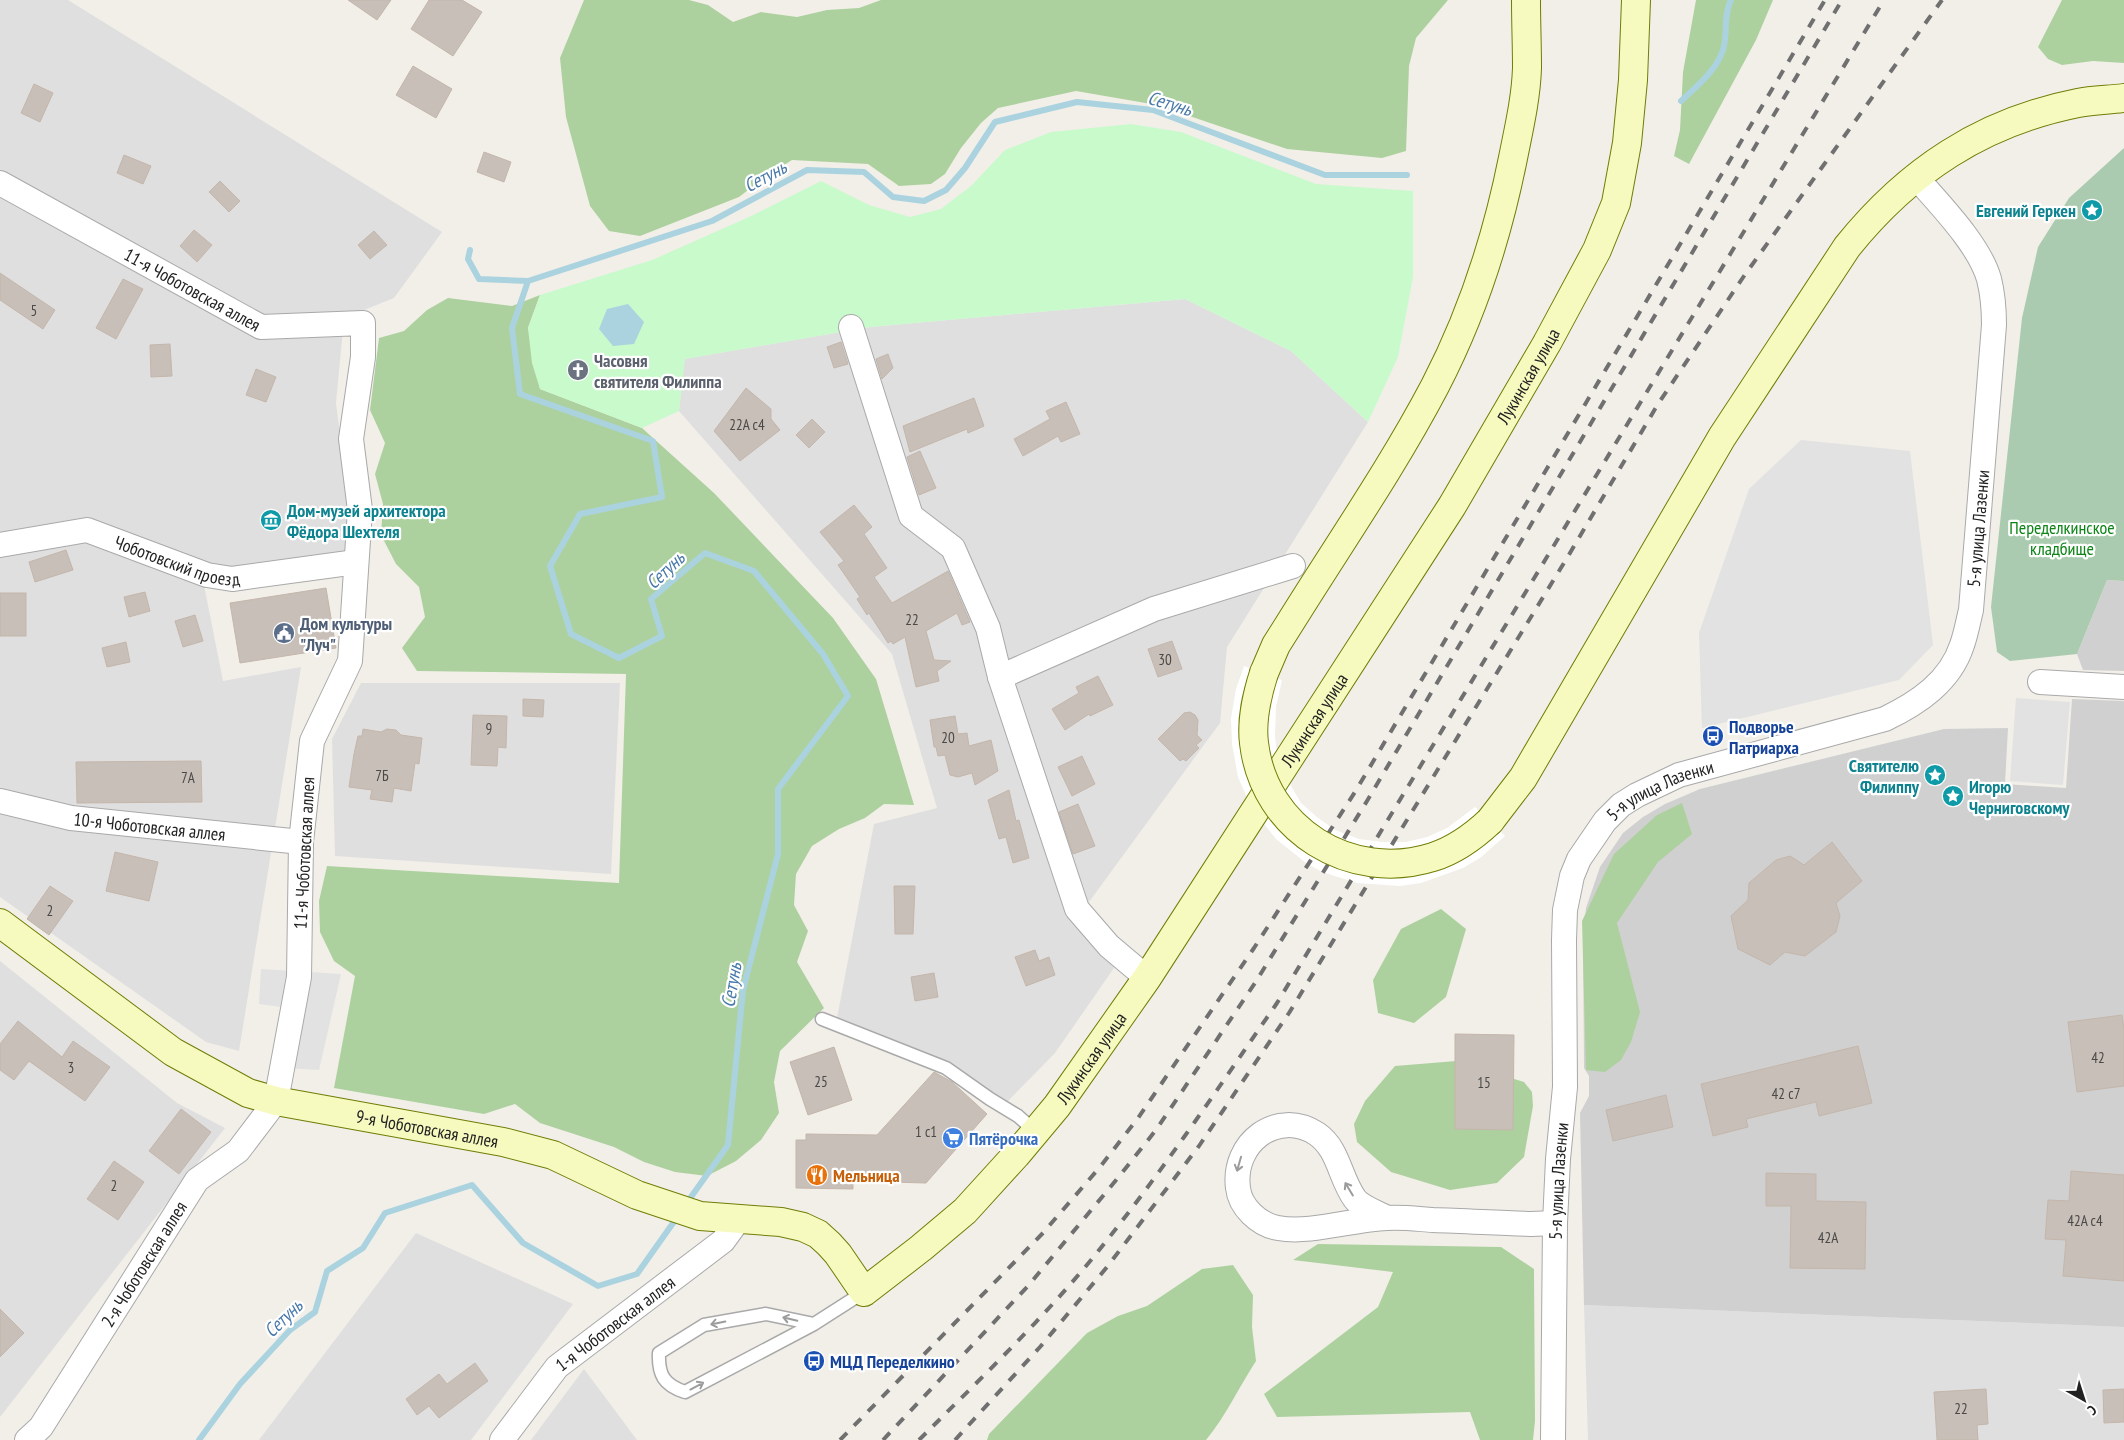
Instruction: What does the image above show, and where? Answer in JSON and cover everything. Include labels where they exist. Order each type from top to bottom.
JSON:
[{"type":"street","points":[[1526,0],[1527,69],[1520,127],[1502,215],[1485,270],[1463,329],[1435,386],[1404,440],[1276,645],[1264,672],[1257,696],[1253,719],[1254,743],[1259,768],[1268,789],[1287,818],[1300,831],[1316,843],[1338,854],[1361,861],[1409,862],[1433,857],[1455,848],[1490,822],[1523,778],[1722,437],[1847,247],[1882,207],[1915,176],[1981,134],[2023,117],[2079,103],[2124,98]]},
{"type":"street","name":"Лукинская улица","points":[[864,1292],[965,1211],[1057,1106],[1106,1039],[1147,978],[1452,506],[1547,343],[1598,250],[1616,203],[1627,143],[1638,4]]},
{"type":"street","name":"5-я улица Лазенки","points":[[1553,1440],[1555,1223],[1558,1159],[1565,1094],[1565,910],[1572,876],[1579,859],[1604,821],[1621,805],[1637,795],[1679,775],[1885,719],[1906,709],[1941,683],[1962,646],[1971,610],[1994,325],[1994,300],[1989,278],[1980,257],[1946,212],[1915,176]]},
{"type":"street","name":"11-я Чоботовская аллея","points":[[0,183],[261,327],[362,323],[362,357],[351,439],[360,510],[350,660],[312,741],[301,842],[298,977],[276,1101]]},
{"type":"street","points":[[851,327],[911,516],[953,548],[988,628],[1000,676],[1078,909],[1109,946],[1147,978]]},
{"type":"street","name":"Чоботовский проезд","points":[[0,545],[87,530],[207,575],[232,579],[356,562]]},
{"type":"street","points":[[1000,676],[1154,609],[1293,566]]},
{"type":"street","points":[[2040,682],[2124,687]]},
{"type":"street","name":"10-я Чоботовская аллея","points":[[0,801],[70,818],[301,842]]},
{"type":"street","name":"9-я Чоботовская аллея","points":[[0,923],[173,1052],[248,1093],[276,1101],[504,1142],[553,1155],[638,1195],[700,1216],[781,1222],[803,1227],[818,1234],[838,1254],[864,1292]]},
{"type":"street","name":"2-я Чоботовская аллея","points":[[27,1440],[41,1427],[197,1180],[238,1152],[276,1101]]},
{"type":"street","points":[[1387,1218],[1356,1201],[1346,1184],[1330,1147],[1317,1134],[1300,1127],[1282,1126],[1265,1131],[1250,1142],[1240,1157],[1236,1175],[1238,1193],[1246,1209],[1260,1221],[1276,1228],[1294,1230],[1387,1218],[1555,1223]]},
{"type":"street","name":"1-я Чоботовская аллея","points":[[502,1440],[557,1367],[723,1241],[739,1218]]},
{"type":"lane","points":[[822,1019],[946,1068],[1018,1116],[1036,1132]]},
{"type":"lane","name":"Лукинская улица","points":[[814,1324],[766,1314],[704,1325],[659,1353],[658,1366],[665,1381],[673,1388],[685,1392],[814,1324],[864,1292]]},
{"type":"shaded area","points":[[0,0],[68,0],[442,232],[394,298],[344,318],[336,403],[349,506],[348,553],[244,570],[200,565],[223,681],[301,667],[239,1051],[206,1042],[0,897]]},
{"type":"shaded area","points":[[1185,299],[1291,351],[1368,422],[1227,647],[1220,723],[1075,921],[1114,968],[1055,1053],[1007,1102],[929,1054],[837,1018],[874,824],[937,808],[892,654],[679,411],[684,359],[870,327]]},
{"type":"shaded area","points":[[1801,440],[1910,451],[1933,645],[1899,680],[1702,728],[1699,633],[1749,489]]},
{"type":"shaded area","points":[[2107,580],[2124,581],[2124,671],[2083,670],[2077,654]]},
{"type":"shaded area","points":[[361,683],[620,683],[611,874],[335,856],[332,739]]},
{"type":"shaded area","points":[[2016,698],[2070,702],[2063,785],[2010,781]]},
{"type":"shaded area","points":[[2072,699],[2124,701],[2124,1327],[1584,1305],[1580,1113],[1589,1096],[1589,1076],[1584,1068],[1583,936],[1586,908],[1600,867],[1623,833],[1643,817],[1665,804],[1700,789],[1944,729],[2008,728],[2005,784],[2066,788]]},
{"type":"shaded area","points":[[0,961],[177,1103],[225,1128],[0,1417]]},
{"type":"shaded area","points":[[261,969],[341,974],[319,1070],[286,1068],[296,1009],[259,1004]]},
{"type":"shaded area","points":[[416,1233],[573,1304],[471,1440],[259,1440]]},
{"type":"shaded area","points":[[1584,1305],[2124,1327],[2124,1440],[1588,1440]]},
{"type":"shaded area","points":[[584,1369],[637,1440],[531,1440]]},
{"type":"green space","points":[[584,0],[689,0],[708,5],[733,22],[761,12],[797,17],[827,10],[859,8],[881,0],[1448,0],[1416,38],[1409,66],[1406,151],[1382,158],[1287,149],[1157,105],[1076,91],[998,108],[981,123],[961,148],[945,174],[931,184],[899,186],[868,164],[792,160],[765,177],[739,197],[640,236],[609,231],[590,206],[566,117],[560,58]]},
{"type":"green space","points":[[1696,0],[1773,0],[1756,40],[1689,164],[1674,156],[1680,130],[1683,72]]},
{"type":"green space","points":[[2062,0],[2124,0],[2124,63],[2093,61],[2062,65],[2048,59],[2038,47]]},
{"type":"green space","points":[[1131,124],[1181,132],[1316,184],[1413,191],[1413,277],[1398,357],[1368,422],[1291,351],[1185,299],[870,327],[685,359],[679,411],[642,428],[540,389],[532,363],[528,328],[540,295],[652,260],[749,217],[821,181],[869,205],[910,217],[941,209],[971,186],[1005,150],[1051,132]]},
{"type":"green space","name":"Переделкинское кладбище","points":[[2124,148],[2124,581],[2107,580],[2077,654],[2010,661],[1997,652],[1991,607],[2022,318],[2038,247],[2069,198]]},
{"type":"green space","points":[[540,295],[528,328],[540,389],[642,428],[714,493],[833,618],[876,679],[914,805],[884,804],[865,818],[839,829],[812,846],[796,874],[794,905],[808,931],[797,962],[824,1008],[780,1051],[774,1082],[779,1113],[761,1140],[736,1161],[707,1176],[675,1172],[644,1162],[614,1147],[540,1123],[515,1104],[484,1114],[334,1088],[355,976],[334,961],[320,932],[319,901],[327,866],[619,883],[626,674],[417,671],[402,648],[425,617],[419,587],[396,564],[381,535],[383,504],[375,474],[385,443],[370,410],[379,338],[404,331],[427,310],[448,298],[512,306]]},
{"type":"green space","points":[[1682,803],[1692,834],[1658,862],[1617,923],[1640,1012],[1631,1042],[1621,1060],[1605,1072],[1586,1070],[1582,921],[1614,854],[1657,815]]},
{"type":"green space","points":[[1441,909],[1466,929],[1446,997],[1414,1023],[1378,1013],[1373,980],[1401,929]]},
{"type":"green space","points":[[1456,1061],[1524,1082],[1532,1092],[1533,1106],[1524,1157],[1497,1183],[1450,1190],[1391,1172],[1357,1142],[1354,1124],[1365,1101],[1395,1066]]},
{"type":"green space","points":[[1318,1244],[1501,1247],[1534,1269],[1535,1421],[1533,1440],[1480,1440],[1470,1412],[1277,1417],[1264,1394],[1378,1307],[1393,1272],[1293,1260]]},
{"type":"green space","points":[[1233,1265],[1253,1295],[1252,1327],[1256,1361],[1206,1440],[987,1440],[989,1434],[1087,1333],[1118,1316],[1147,1306],[1202,1269]]},
{"type":"water","points":[[628,304],[644,322],[634,344],[613,346],[599,329],[607,309]]},
{"type":"pier","points":[[1244,666],[1282,680],[1276,707],[1275,736],[1277,755],[1284,774],[1301,803],[1335,830],[1359,839],[1382,842],[1406,842],[1427,837],[1447,828],[1475,807],[1505,836],[1480,858],[1463,868],[1421,883],[1400,886],[1357,883],[1322,872],[1306,863],[1276,839],[1249,802],[1238,777],[1232,744],[1231,718],[1236,689]]},
{"type":"building","points":[[348,0],[391,0],[377,20]]},
{"type":"building","points":[[429,0],[462,0],[482,12],[453,56],[411,29]]},
{"type":"building","points":[[413,66],[452,89],[436,118],[396,95]]},
{"type":"building","points":[[34,84],[53,93],[40,122],[21,113]]},
{"type":"building","points":[[484,152],[511,162],[504,182],[477,172]]},
{"type":"building","points":[[124,155],[151,166],[143,184],[117,173]]},
{"type":"building","points":[[220,181],[240,201],[229,212],[209,192]]},
{"type":"building","points":[[194,230],[212,245],[197,262],[180,246]]},
{"type":"building","points":[[374,231],[387,245],[370,259],[358,245]]},
{"type":"building","points":[[0,273],[55,310],[43,329],[0,300]]},
{"type":"building","points":[[123,279],[143,289],[116,339],[96,328]]},
{"type":"building","points":[[841,342],[848,364],[834,368],[827,347]]},
{"type":"building","points":[[170,344],[172,376],[151,377],[150,345]]},
{"type":"building","points":[[888,354],[893,368],[882,379],[876,359]]},
{"type":"building","points":[[256,369],[276,377],[266,402],[246,395]]},
{"type":"building","points":[[746,388],[771,409],[771,419],[780,430],[740,461],[714,431]]},
{"type":"building","points":[[974,398],[984,426],[968,433],[967,429],[910,452],[903,426]]},
{"type":"building","points":[[1066,402],[1080,434],[1061,442],[1058,436],[1023,456],[1014,439],[1050,419],[1046,411]]},
{"type":"building","points":[[812,419],[825,432],[809,448],[796,435]]},
{"type":"building","points":[[920,451],[936,488],[919,495],[907,457]]},
{"type":"building","points":[[854,505],[872,527],[864,534],[887,568],[874,577],[892,603],[948,571],[970,622],[962,625],[957,613],[926,631],[934,660],[951,661],[937,671],[939,681],[916,687],[905,637],[893,644],[891,641],[888,643],[869,613],[867,615],[857,599],[860,597],[838,565],[844,561],[820,532]]},
{"type":"building","points":[[66,550],[73,570],[35,582],[29,562]]},
{"type":"building","name":"Дом культуры \"Луч\"","points":[[326,588],[336,648],[240,663],[230,603]]},
{"type":"building","points":[[145,592],[150,611],[129,617],[124,597]]},
{"type":"building","points":[[0,593],[26,593],[26,636],[0,636]]},
{"type":"building","points":[[195,615],[203,641],[183,647],[175,621]]},
{"type":"building","points":[[1172,641],[1182,669],[1158,677],[1148,649]]},
{"type":"building","points":[[126,642],[130,662],[107,667],[102,648]]},
{"type":"building","points":[[1098,676],[1113,705],[1090,716],[1089,714],[1065,730],[1052,709],[1079,693],[1076,687]]},
{"type":"building","points":[[523,699],[544,700],[543,717],[523,716]]},
{"type":"building","points":[[1190,712],[1198,720],[1197,735],[1202,740],[1196,745],[1199,748],[1186,761],[1183,759],[1180,761],[1158,739],[1184,713]]},
{"type":"building","points":[[473,715],[507,716],[506,748],[498,747],[497,766],[471,765]]},
{"type":"building","points":[[955,716],[958,734],[967,733],[969,746],[991,740],[998,771],[975,785],[972,773],[958,777],[950,775],[945,755],[938,756],[936,747],[934,747],[930,720]]},
{"type":"building","points":[[363,729],[381,732],[387,729],[396,730],[401,735],[422,738],[419,764],[415,763],[411,791],[394,788],[392,802],[370,799],[372,790],[349,787],[358,736],[362,736]]},
{"type":"building","points":[[1082,756],[1095,784],[1072,796],[1058,767]]},
{"type":"building","points":[[201,761],[202,802],[77,803],[76,762]]},
{"type":"building","points":[[1009,790],[1016,821],[1019,820],[1029,858],[1013,863],[1006,837],[999,839],[988,800]]},
{"type":"building","points":[[1078,804],[1095,846],[1073,854],[1059,812]]},
{"type":"building","points":[[1832,842],[1862,881],[1836,903],[1840,916],[1836,932],[1805,956],[1785,952],[1770,965],[1738,949],[1731,916],[1748,900],[1749,883],[1776,860],[1790,856],[1804,865]]},
{"type":"building","points":[[115,852],[158,862],[149,901],[106,891]]},
{"type":"building","points":[[50,886],[73,901],[49,935],[27,919]]},
{"type":"building","points":[[894,886],[915,886],[913,934],[895,934]]},
{"type":"building","points":[[1035,950],[1039,961],[1049,957],[1055,975],[1026,986],[1015,957]]},
{"type":"building","points":[[934,973],[938,997],[915,1001],[911,977]]},
{"type":"building","points":[[2122,1015],[2124,1029],[2124,1086],[2077,1092],[2068,1022]]},
{"type":"building","points":[[18,1021],[62,1057],[73,1041],[110,1067],[85,1101],[29,1061],[14,1080],[0,1070],[0,1044]]},
{"type":"building","points":[[1455,1034],[1514,1035],[1513,1130],[1455,1129]]},
{"type":"building","points":[[1858,1046],[1872,1103],[1819,1116],[1816,1102],[1746,1119],[1748,1127],[1713,1136],[1701,1084]]},
{"type":"building","points":[[834,1047],[852,1100],[808,1115],[790,1062]]},
{"type":"building","points":[[934,1072],[952,1082],[987,1114],[926,1183],[853,1181],[853,1189],[796,1188],[796,1140],[806,1140],[806,1134],[877,1135]]},
{"type":"building","points":[[1666,1095],[1673,1127],[1613,1141],[1606,1110]]},
{"type":"building","points":[[181,1109],[211,1132],[179,1174],[149,1151]]},
{"type":"building","points":[[114,1161],[144,1182],[118,1220],[87,1199]]},
{"type":"building","points":[[2071,1171],[2124,1175],[2124,1281],[2063,1276],[2066,1240],[2045,1239],[2048,1200],[2069,1201]]},
{"type":"building","points":[[1766,1173],[1816,1174],[1816,1201],[1866,1202],[1865,1269],[1790,1268],[1791,1206],[1766,1206]]},
{"type":"building","points":[[0,1309],[24,1333],[0,1357]]},
{"type":"building","points":[[475,1363],[488,1381],[439,1418],[429,1406],[417,1415],[406,1399],[439,1374],[447,1384]]},
{"type":"building","points":[[1986,1389],[1988,1424],[1977,1425],[1978,1440],[1937,1440],[1934,1392]]},
{"type":"building","points":[[2124,1389],[2124,1422],[2104,1423],[2103,1390]]},
{"type":"waterway","name":"Сетунь","points":[[1681,101],[1705,78],[1720,58],[1724,44],[1727,12],[1731,0]]},
{"type":"waterway","name":"Сетунь","points":[[686,1204],[728,1145],[743,990],[778,854],[778,789],[848,696],[823,654],[754,571],[705,553],[651,599],[662,636],[619,658],[571,634],[550,566],[580,514],[662,497],[653,441],[520,394],[512,328],[528,281],[712,221],[807,170],[864,172],[893,197],[924,201],[946,190],[965,168],[995,122],[1077,102],[1153,110],[1325,175],[1407,175]]},
{"type":"waterway","points":[[470,250],[468,259],[479,279],[528,281]]},
{"type":"waterway","name":"Сетунь","points":[[199,1440],[240,1384],[290,1330],[315,1312],[327,1271],[363,1248],[385,1213],[472,1185],[523,1243],[598,1286],[637,1274],[678,1216]]},
{"type":"railway","points":[[840,1440],[1042,1234],[1100,1167],[1138,1118],[1254,948],[1355,792],[1825,0]]},
{"type":"railway","points":[[883,1440],[1028,1286],[1117,1179],[1156,1130],[1255,983],[1367,801],[1842,0]]},
{"type":"railway","points":[[919,1440],[1029,1330],[1091,1260],[1163,1166],[1277,1003],[1884,0]]},
{"type":"railway","points":[[955,1440],[1040,1347],[1107,1267],[1199,1146],[1289,1013],[1567,558],[1658,404],[1744,276],[1942,0]]},
{"type":"place","name":"Евгений Геркен","points":[[2092,210]]},
{"type":"place","name":"Часовня святителя Филиппа","points":[[578,370]]},
{"type":"place","name":"Дом-музей архитектора Фёдора Шехтеля","points":[[271,520]]},
{"type":"place","name":"Дом культуры \"Луч\"","points":[[284,633]]},
{"type":"place","name":"Подворье Патриарха","points":[[1713,736]]},
{"type":"place","name":"Святителю Филиппу","points":[[1935,775]]},
{"type":"place","name":"Игорю Черниговскому","points":[[1953,796]]},
{"type":"place","name":"Пятёрочка","points":[[953,1138]]},
{"type":"place","name":"Мельница","points":[[817,1175]]},
{"type":"place","name":"МЦД Переделкино","points":[[814,1361]]}]
